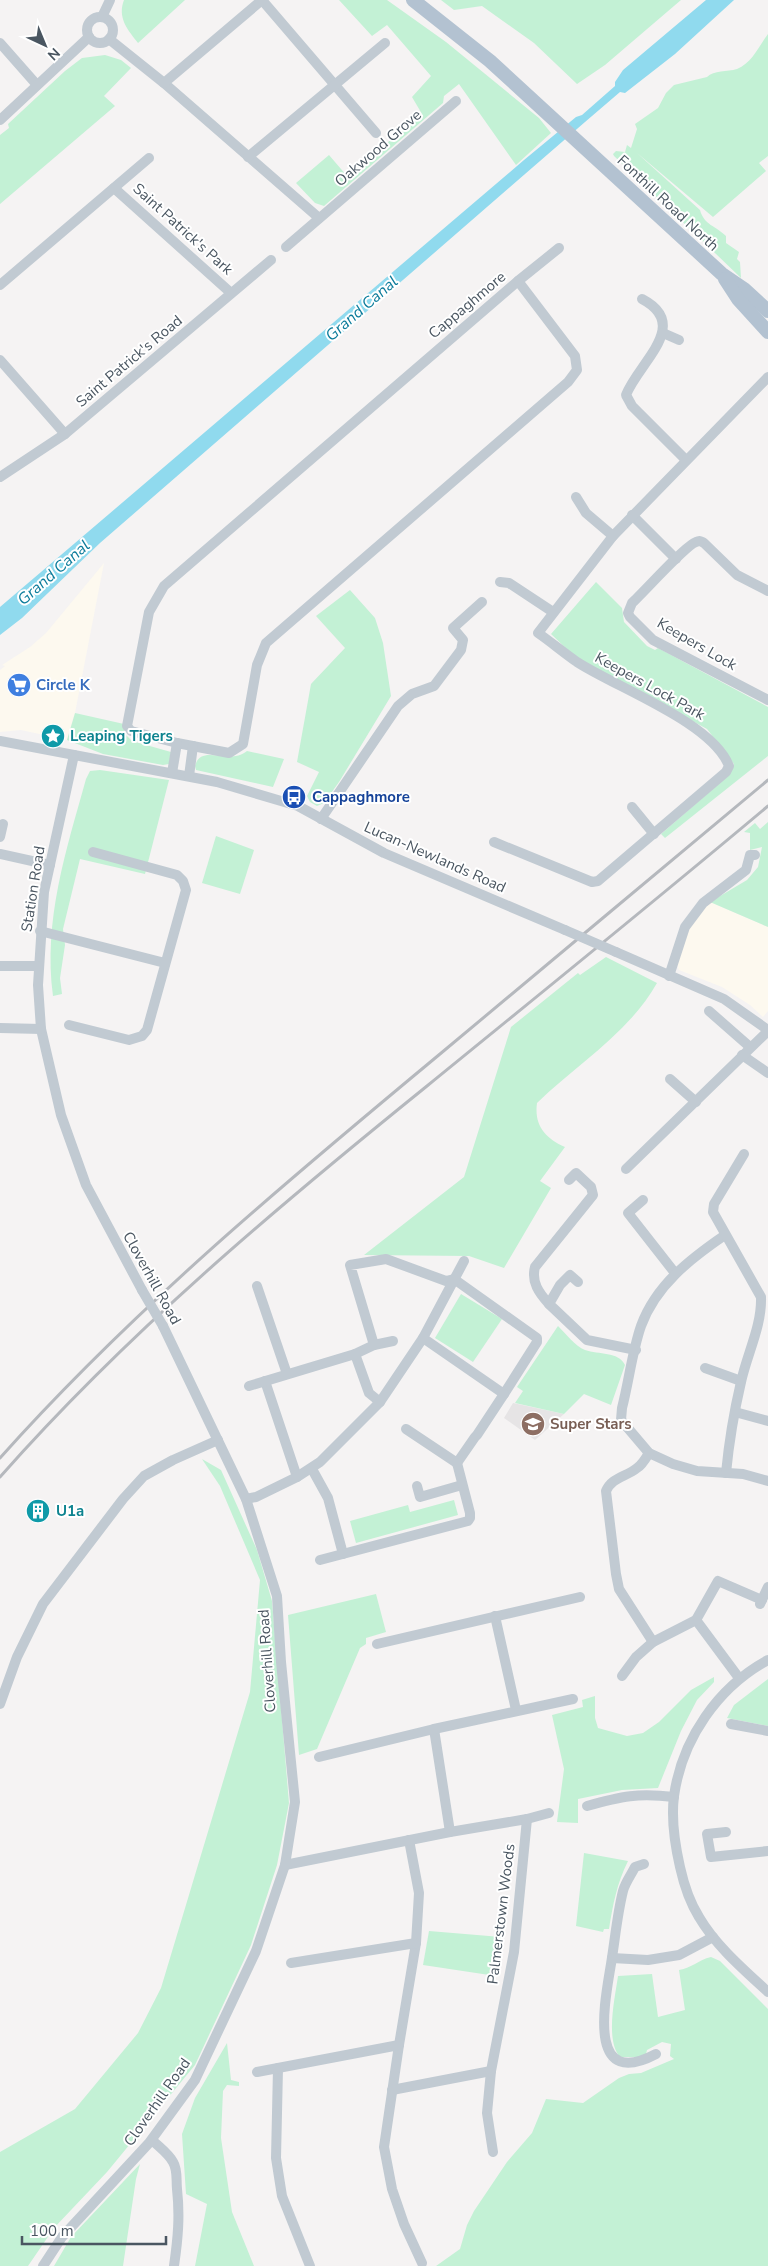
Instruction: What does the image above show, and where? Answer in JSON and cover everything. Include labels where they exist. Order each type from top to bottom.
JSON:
[{"type":"main road","name":"Fonthill Road North","points":[[413,0],[476,49],[544,109],[722,274],[744,289],[768,312]]},
{"type":"main road","name":"Fonthill Road North","points":[[722,274],[738,299],[768,332]]},
{"type":"street","points":[[102,17],[110,0]]},
{"type":"street","name":"Oakwood Grove","points":[[164,83],[262,0],[336,84],[376,133]]},
{"type":"street","points":[[102,17],[112,24],[113,32],[109,39],[98,43],[89,37],[88,25],[94,18],[102,17]]},
{"type":"street","points":[[0,120],[89,37]]},
{"type":"street","points":[[109,39],[164,83],[319,218]]},
{"type":"street","points":[[0,43],[37,85]]},
{"type":"street","points":[[248,157],[385,44]]},
{"type":"street","name":"Oakwood Grove","points":[[286,248],[456,101]]},
{"type":"street","name":"Saint Patrick's Park","points":[[0,285],[149,158]]},
{"type":"street","name":"Saint Patrick's Park","points":[[114,188],[231,293]]},
{"type":"street","points":[[518,281],[558,248]]},
{"type":"street","name":"Saint Patrick's Road","points":[[0,477],[65,434],[271,260]]},
{"type":"street","name":"Cappaghmore","points":[[518,281],[575,356],[577,370],[568,382],[266,643],[257,665],[243,744],[229,753],[177,743],[137,734],[127,726],[149,612],[164,586],[518,281]]},
{"type":"street","points":[[642,299],[657,309],[664,324],[663,333],[626,396],[632,406],[686,460]]},
{"type":"street","points":[[663,333],[679,340]]},
{"type":"street","points":[[0,360],[65,434]]},
{"type":"street","points":[[500,582],[509,583],[553,612],[613,536],[768,377]]},
{"type":"street","points":[[576,497],[586,514],[613,536]]},
{"type":"street","points":[[632,516],[676,559]]},
{"type":"street","name":"Keepers Lock","points":[[768,592],[737,575],[704,543],[699,541],[694,542],[630,606],[630,618],[653,640],[768,700]]},
{"type":"street","points":[[321,819],[398,706],[412,694],[434,686],[456,657],[461,650],[463,640],[453,628],[482,602]]},
{"type":"street","name":"Keepers Lock Park","points":[[494,842],[592,882],[598,881],[726,772],[729,766],[727,760],[705,734],[577,662],[538,632],[553,612]]},
{"type":"street","name":"Lucan-Newlands Road","points":[[0,740],[217,782],[298,806],[384,854],[724,999],[768,1031]]},
{"type":"street","points":[[172,773],[177,743]]},
{"type":"street","points":[[189,776],[192,746]]},
{"type":"street","name":"Station Road","points":[[40,1029],[38,966],[40,931],[50,866],[74,755]]},
{"type":"street","points":[[632,807],[654,834]]},
{"type":"street","points":[[0,837],[3,824]]},
{"type":"street","points":[[70,1025],[129,1040],[142,1036],[147,1030],[186,890],[183,882],[177,875],[93,852]]},
{"type":"street","points":[[0,854],[50,866]]},
{"type":"street","points":[[669,976],[685,927],[703,903],[746,870],[750,856],[755,855]]},
{"type":"street","points":[[40,931],[165,963]]},
{"type":"street","points":[[0,966],[38,966]]},
{"type":"street","points":[[709,1011],[750,1047]]},
{"type":"street","points":[[0,1028],[40,1029]]},
{"type":"street","name":"Cloverhill Road","points":[[40,1029],[60,1115],[86,1185],[162,1326],[246,1499],[277,1596],[281,1662],[295,1802],[285,1865],[256,1951],[195,2080],[152,2140],[62,2237],[43,2266]]},
{"type":"street","points":[[626,1169],[768,1031]]},
{"type":"street","points":[[742,1055],[768,1073]]},
{"type":"street","points":[[670,1079],[696,1102]]},
{"type":"street","points":[[726,1473],[741,1381],[765,1297],[725,1235],[713,1212],[714,1204],[744,1154]]},
{"type":"street","points":[[569,1180],[576,1173],[591,1187],[594,1195],[535,1267],[534,1278],[537,1288],[549,1304],[587,1340],[636,1350]]},
{"type":"street","points":[[643,1200],[628,1213],[675,1273]]},
{"type":"street","points":[[725,1235],[675,1273],[662,1286],[650,1306],[641,1327],[622,1408],[621,1420],[649,1453],[673,1464],[696,1471],[743,1474],[768,1481]]},
{"type":"street","points":[[374,1345],[350,1265],[386,1259],[446,1281],[454,1279],[537,1338],[537,1342],[504,1394],[457,1463]]},
{"type":"street","points":[[246,1499],[256,1497],[312,1469],[380,1402],[423,1338],[464,1261]]},
{"type":"street","points":[[549,1304],[560,1285],[570,1275],[578,1282]]},
{"type":"street","points":[[257,1286],[287,1374]]},
{"type":"street","points":[[423,1338],[504,1394]]},
{"type":"street","points":[[249,1386],[355,1354],[374,1345],[393,1341]]},
{"type":"street","points":[[355,1354],[369,1393],[380,1402]]},
{"type":"street","points":[[705,1368],[741,1381]]},
{"type":"street","points":[[264,1382],[297,1477]]},
{"type":"street","points":[[735,1412],[768,1422]]},
{"type":"street","points":[[320,1560],[468,1521],[470,1513],[457,1463],[406,1429]]},
{"type":"street","points":[[0,1704],[17,1656],[43,1604],[123,1499],[144,1476],[173,1460],[218,1440]]},
{"type":"street","points":[[649,1453],[638,1468],[609,1484],[606,1492],[619,1590],[653,1642]]},
{"type":"street","points":[[312,1469],[328,1498],[343,1554]]},
{"type":"street","points":[[417,1486],[420,1497],[462,1485]]},
{"type":"street","points":[[622,1676],[636,1657],[653,1642],[696,1620],[718,1581],[760,1603],[768,1587]]},
{"type":"street","points":[[377,1644],[580,1597]]},
{"type":"street","points":[[495,1616],[516,1710]]},
{"type":"street","points":[[696,1620],[739,1678]]},
{"type":"street","points":[[768,1660],[739,1678],[716,1700],[690,1744],[677,1780],[674,1797],[677,1853],[686,1890],[698,1916],[713,1937],[768,1992]]},
{"type":"street","points":[[319,1757],[516,1710],[573,1699]]},
{"type":"street","points":[[731,1724],[768,1730]]},
{"type":"street","points":[[434,1729],[450,1832]]},
{"type":"street","points":[[587,1806],[622,1797],[644,1794],[674,1797]]},
{"type":"street","name":"Palmerstown Woods","points":[[285,1865],[450,1832],[527,1819],[549,1813]]},
{"type":"street","name":"Palmerstown Woods","points":[[493,2152],[487,2113],[491,2071],[514,1952],[527,1819]]},
{"type":"street","points":[[726,1832],[707,1834],[712,1857],[768,1852]]},
{"type":"street","points":[[409,1840],[419,1893],[416,1944],[384,2146],[392,2190],[401,2216],[422,2263]]},
{"type":"street","points":[[644,1864],[635,1867],[623,1890],[604,2009],[603,2037],[608,2050],[616,2059],[627,2062],[642,2061],[656,2054]]},
{"type":"street","points":[[612,1958],[648,1960],[679,1955],[713,1937]]},
{"type":"street","points":[[291,1963],[416,1944]]},
{"type":"street","points":[[257,2072],[399,2045]]},
{"type":"street","points":[[278,2068],[276,2158],[282,2196],[310,2266]]},
{"type":"street","points":[[392,2090],[491,2071]]},
{"type":"street","points":[[152,2140],[166,2152],[174,2163],[176,2174],[180,2203],[174,2266]]},
{"type":"shaded area","points":[[104,563],[75,713],[67,740],[21,730],[0,732],[0,670],[5,666],[2,665],[30,647],[46,633]]},
{"type":"shaded area","points":[[710,902],[768,927],[768,1011],[763,1017],[750,1005],[722,987],[679,970],[677,964],[679,954],[692,923]]},
{"type":"shaded area","name":"Super Stars","points":[[513,1403],[564,1414],[535,1440],[504,1418]]},
{"type":"green space","points":[[124,0],[185,0],[138,43],[127,28],[123,18],[122,6]]},
{"type":"green space","points":[[339,0],[387,0],[446,42],[539,118],[551,133],[516,165],[459,84],[444,96],[443,103],[324,206],[315,203],[296,183],[329,155],[347,176],[422,114],[412,97],[431,76],[387,25],[372,36]]},
{"type":"green space","points":[[441,0],[681,0],[605,65],[577,84],[534,43],[482,6],[454,10]]},
{"type":"green space","points":[[768,34],[768,156],[759,163],[766,171],[713,217],[637,153],[700,210],[707,222],[726,236],[726,243],[739,252],[737,259],[740,262],[741,278],[613,154],[616,151],[625,152],[627,145],[631,148],[637,129],[635,124],[658,108],[666,93],[674,85],[707,77],[717,72],[737,69],[747,63],[755,54]]},
{"type":"green space","points":[[105,55],[121,60],[131,68],[104,96],[115,106],[0,204],[0,135],[9,128],[8,124],[65,71],[82,58]]},
{"type":"green space","points":[[596,582],[622,608],[624,622],[647,646],[655,650],[658,648],[768,707],[768,756],[665,838],[661,834],[729,775],[734,764],[707,729],[574,656],[551,634]]},
{"type":"green space","points":[[350,590],[375,618],[383,643],[391,696],[339,782],[324,803],[317,806],[310,802],[307,796],[319,772],[297,762],[311,684],[345,648],[316,616]]},
{"type":"green space","points":[[75,713],[124,724],[124,733],[132,741],[171,752],[169,764],[163,765],[103,754],[67,740]]},
{"type":"green space","points":[[247,751],[284,759],[273,787],[196,770],[195,766],[198,759],[203,756],[232,756],[240,755]]},
{"type":"green space","points":[[100,770],[169,780],[145,874],[80,859],[63,929],[65,945],[60,978],[62,994],[53,996],[51,940],[58,886],[86,779],[90,771]]},
{"type":"green space","points":[[768,822],[768,927],[710,902],[747,880],[758,867],[762,847],[750,850],[750,833],[744,832],[755,823],[760,829]]},
{"type":"green space","points":[[216,836],[254,850],[240,894],[202,883]]},
{"type":"green space","points":[[606,957],[657,983],[645,1001],[617,1033],[537,1103],[537,1118],[542,1130],[565,1147],[540,1181],[551,1188],[504,1268],[469,1256],[364,1255],[464,1177],[511,1027],[578,973],[580,975]]},
{"type":"green space","points":[[461,1294],[502,1319],[473,1362],[435,1338]]},
{"type":"green space","points":[[558,1326],[581,1348],[590,1352],[613,1355],[618,1357],[625,1365],[611,1405],[584,1394],[564,1414],[515,1403],[523,1391],[517,1387]]},
{"type":"green space","points":[[202,1459],[221,1470],[257,1550],[272,1601],[289,1803],[277,1865],[251,1945],[195,2065],[107,2172],[54,2228],[28,2266],[0,2266],[0,2152],[75,2109],[138,2033],[161,1988],[250,1692],[260,1580],[220,1486]]},
{"type":"green space","points":[[454,1500],[458,1515],[356,1543],[350,1521],[408,1505],[410,1512]]},
{"type":"green space","points":[[376,1594],[386,1632],[366,1638],[366,1644],[360,1648],[317,1749],[299,1755],[288,1615]]},
{"type":"green space","points":[[714,1677],[714,1682],[697,1700],[681,1731],[658,1788],[622,1790],[578,1799],[578,1823],[557,1822],[564,1769],[552,1715],[583,1707],[582,1700],[595,1696],[595,1718],[598,1728],[627,1736],[643,1733],[659,1722],[691,1690]]},
{"type":"green space","points":[[768,1679],[768,1726],[727,1718],[734,1705]]},
{"type":"green space","points":[[584,1853],[628,1861],[616,1894],[609,1929],[604,1929],[603,1932],[576,1926]]},
{"type":"green space","points":[[429,1931],[501,1937],[496,1976],[423,1965]]},
{"type":"green space","points":[[711,1957],[720,1961],[768,2009],[768,2266],[436,2266],[460,2249],[467,2225],[474,2211],[507,2162],[532,2133],[546,2099],[583,2103],[619,2078],[629,2074],[641,2073],[674,2059],[670,2056],[671,2044],[662,2042],[647,2050],[646,2054],[641,2057],[620,2057],[615,2050],[612,2018],[618,1976],[652,1974],[658,2017],[685,2010],[679,1970],[688,1968]]},
{"type":"green space","points":[[227,2043],[231,2080],[239,2082],[239,2086],[227,2085],[223,2091],[221,2138],[232,2212],[254,2266],[195,2266],[207,2204],[186,2194],[182,2134],[195,2098]]},
{"type":"green space","points":[[140,2164],[123,2266],[54,2266],[71,2237]]},
{"type":"water","name":"Grand Canal","points":[[706,0],[734,0],[675,54],[625,93],[620,92],[585,122],[100,543],[22,618],[0,635],[0,607],[524,160],[576,117],[582,115],[615,86],[615,82],[623,70]]},
{"type":"railway","points":[[0,1458],[103,1350],[212,1248],[325,1150],[768,780]]},
{"type":"railway","points":[[0,1477],[99,1372],[259,1225],[768,806]]},
{"type":"place","name":"Circle K","points":[[19,685]]},
{"type":"place","name":"Leaping Tigers","points":[[53,736]]},
{"type":"place","name":"Cappaghmore","points":[[294,797]]},
{"type":"place","name":"Super Stars","points":[[533,1424]]},
{"type":"place","name":"U1a","points":[[38,1511]]}]
